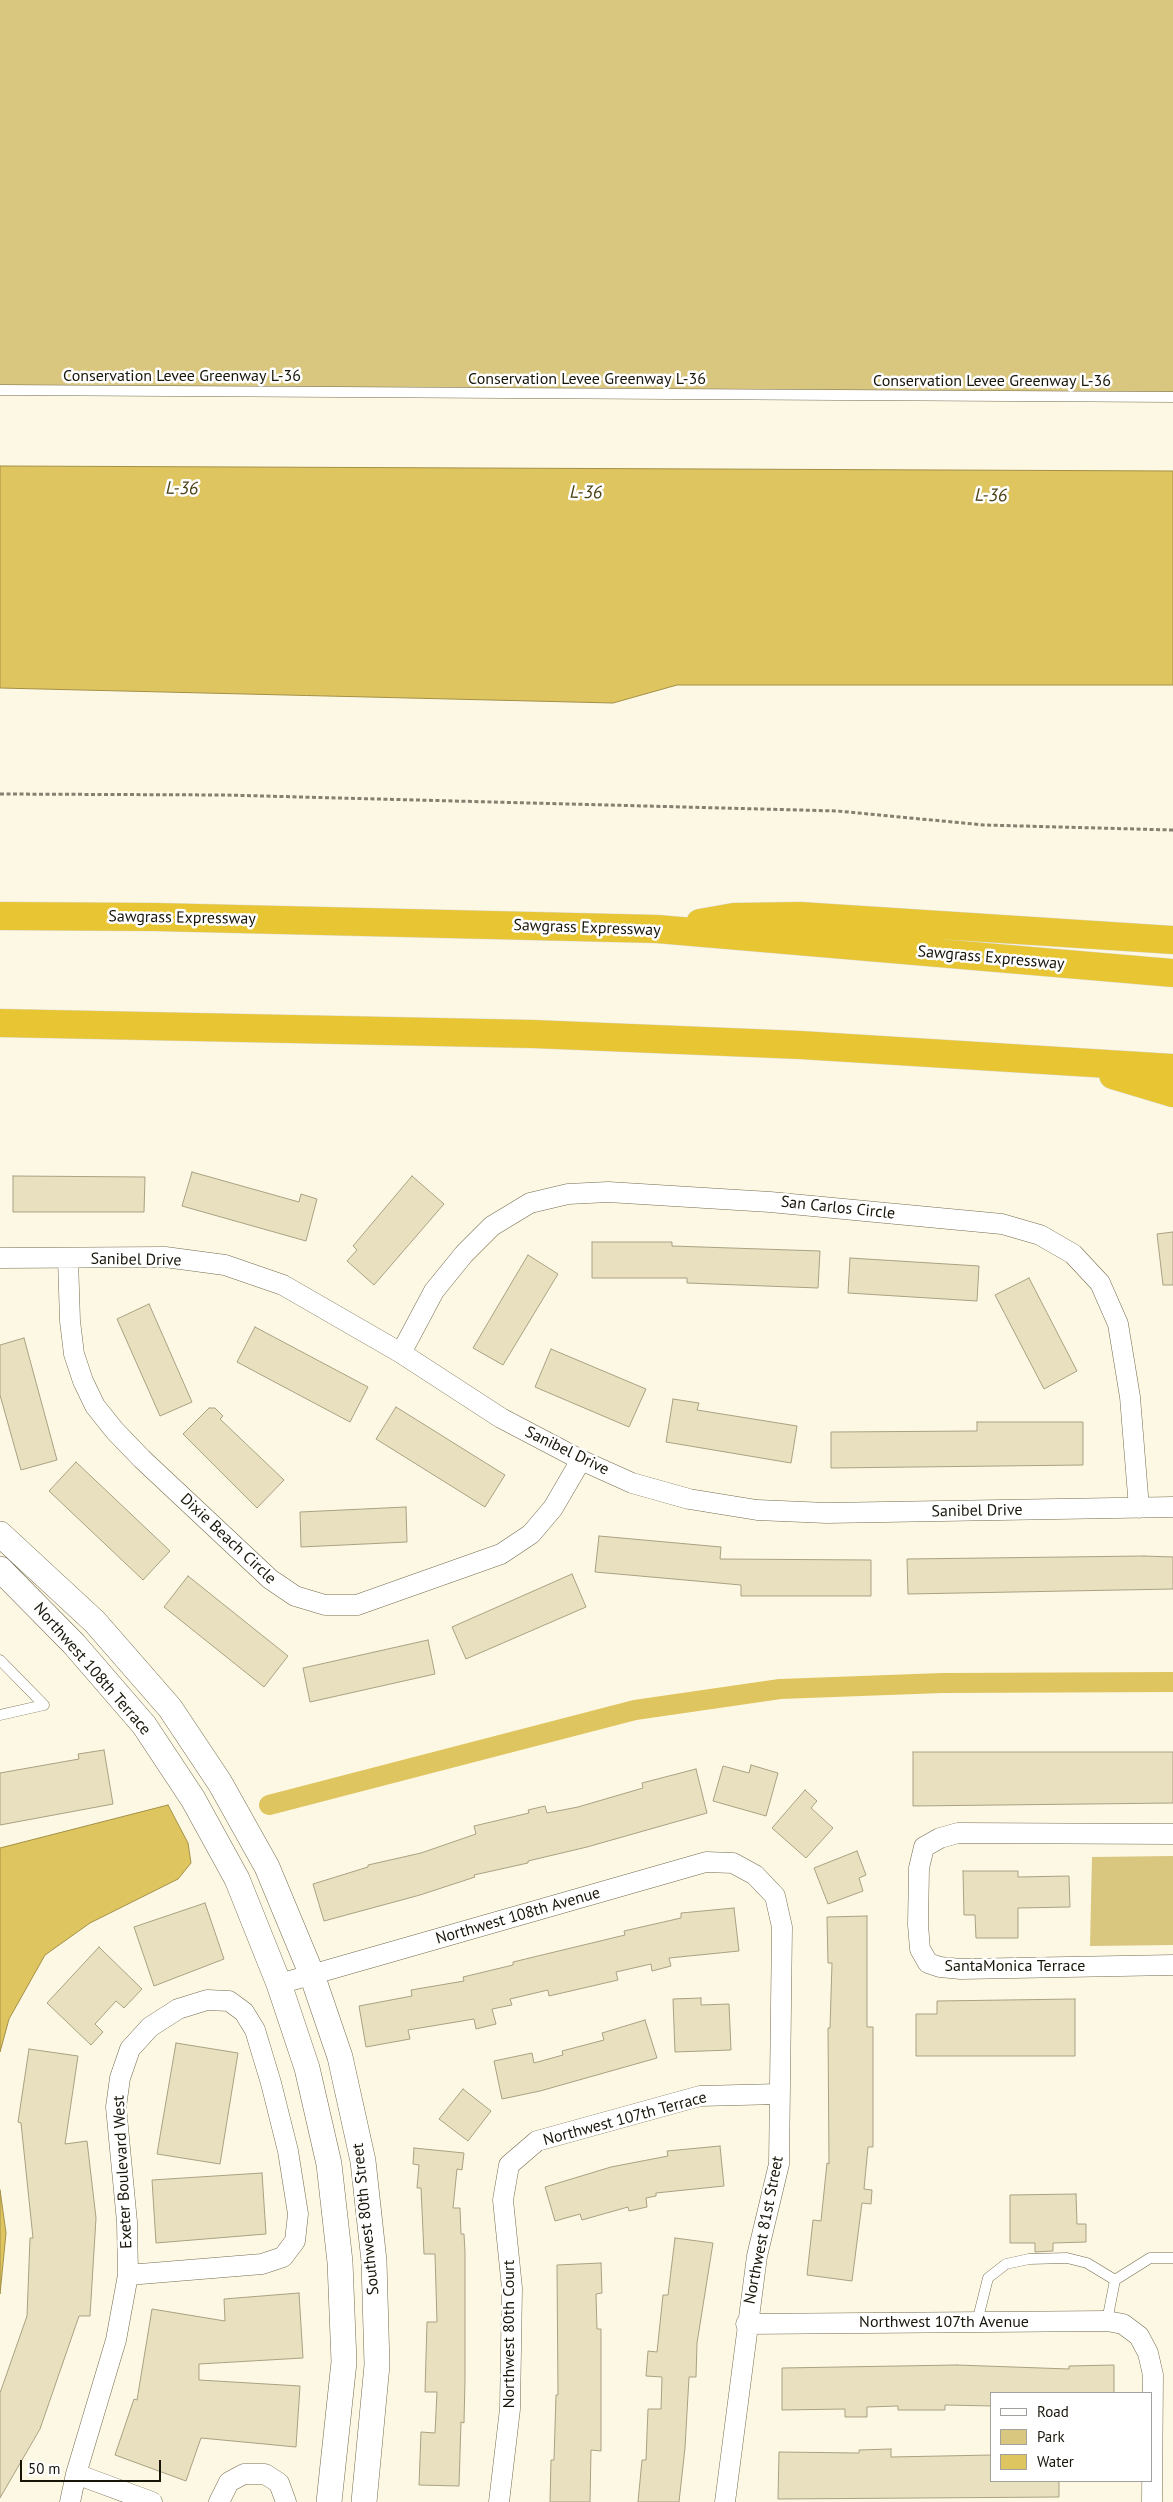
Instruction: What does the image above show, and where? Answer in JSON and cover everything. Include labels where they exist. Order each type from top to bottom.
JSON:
[{"type":"highway","name":"Sawgrass Expressway","points":[[0,916],[155,917],[657,930],[1173,973]]},
{"type":"highway","points":[[657,930],[734,917],[800,916],[1173,940]]},
{"type":"highway","points":[[0,1023],[533,1034],[800,1045],[1173,1068]]},
{"type":"highway","points":[[1069,1061],[1173,1093]]},
{"type":"street","name":"San Carlos Circle","points":[[401,1353],[434,1291],[464,1254],[492,1226],[530,1203],[568,1194],[608,1192],[770,1202],[1002,1224],[1040,1235],[1073,1254],[1100,1283],[1118,1324],[1130,1397],[1139,1508]]},
{"type":"street","name":"Sanibel Drive","points":[[0,1258],[164,1258],[224,1265],[283,1285],[401,1353],[501,1418],[581,1460],[632,1483],[689,1499],[757,1510],[827,1513],[1173,1507]]},
{"type":"street","name":"Dixie Beach Circle","points":[[68,1259],[70,1321],[74,1354],[83,1381],[96,1406],[115,1431],[142,1459],[270,1580],[295,1596],[325,1605],[357,1605],[501,1554],[531,1534],[552,1508],[581,1460]]},
{"type":"street","name":"Northwest 108th Terrace","points":[[0,1534],[96,1622],[170,1708],[220,1784]]},
{"type":"street","name":"Northwest 108th Terrace","points":[[0,1569],[74,1644],[144,1725],[193,1799]]},
{"type":"street","name":"Southwest 80th Street","points":[[220,1784],[267,1867],[312,1975],[340,2057],[363,2161],[374,2261],[377,2365],[364,2502]]},
{"type":"street","name":"Southwest 80th Street","points":[[193,1799],[237,1879],[279,1984],[307,2068],[328,2164],[340,2262],[344,2362],[329,2502]]},
{"type":"street","name":"SantaMonica Terrace","points":[[1173,1834],[958,1833],[940,1838],[924,1848],[919,1868],[918,1925],[920,1950],[928,1963],[940,1967],[961,1969],[1173,1965]]},
{"type":"street","name":"Northwest 108th Avenue","points":[[279,1984],[706,1862],[733,1863],[755,1875]]},
{"type":"street","name":"Northwest 81st Street","points":[[725,2502],[746,2324],[757,2256],[779,2164],[782,1927],[775,1896],[755,1875]]},
{"type":"street","name":"Exeter Boulevard West","points":[[70,2502],[76,2474],[116,2340],[128,2275],[127,2222],[116,2107],[120,2078],[130,2050],[150,2027],[178,2009],[207,2000],[229,2001],[244,2012],[255,2030],[271,2083],[288,2151],[298,2214],[295,2241],[283,2257],[262,2264],[128,2275]]},
{"type":"street","name":"Northwest 107th Terrace","points":[[509,2165],[537,2141],[700,2096],[779,2094]]},
{"type":"street","name":"Northwest 80th Court","points":[[499,2502],[510,2409],[512,2288],[502,2200],[509,2165]]},
{"type":"street","name":"Northwest 107th Avenue","points":[[746,2324],[1107,2321],[1123,2324],[1139,2336],[1148,2353],[1153,2375],[1153,2392]]},
{"type":"street","points":[[76,2474],[152,2502]]},
{"type":"street","points":[[219,2502],[229,2482],[244,2474],[265,2474],[279,2483],[286,2502]]},
{"type":"street","name":"Northwest 107th Avenue","points":[[1152,2482],[1152,2502]]},
{"type":"lane","name":"Conservation Levee Greenway L-36","points":[[0,390],[1173,397]]},
{"type":"lane","points":[[0,1660],[44,1705],[0,1715]]},
{"type":"lane","points":[[977,2322],[988,2278],[1006,2264],[1029,2259],[1067,2258],[1087,2263],[1115,2280]]},
{"type":"lane","points":[[1107,2321],[1115,2280],[1150,2258],[1173,2258]]},
{"type":"path","points":[[0,794],[224,795],[837,811],[984,825],[1173,830]]},
{"type":"green space","points":[[0,0],[1173,0],[1173,397],[0,390]]},
{"type":"green space","points":[[1173,1856],[1173,1945],[1090,1946],[1092,1857]]},
{"type":"water","name":"L-36","points":[[0,466],[1173,471],[1173,685],[677,685],[613,703],[0,688]]},
{"type":"water","points":[[168,1805],[188,1843],[191,1863],[178,1879],[90,1923],[45,1955],[9,2019],[0,2052],[0,1848]]},
{"type":"water","points":[[0,2190],[6,2233],[0,2294]]},
{"type":"building","points":[[192,1172],[299,1202],[301,1194],[317,1199],[306,1241],[182,1206]]},
{"type":"building","points":[[13,1176],[145,1177],[144,1212],[13,1212]]},
{"type":"building","points":[[412,1176],[444,1204],[374,1285],[347,1261],[357,1250],[353,1246]]},
{"type":"building","points":[[1173,1232],[1173,1285],[1163,1285],[1157,1234]]},
{"type":"building","points":[[592,1242],[672,1242],[672,1246],[820,1251],[818,1288],[687,1283],[687,1278],[592,1278]]},
{"type":"building","points":[[528,1255],[558,1274],[503,1365],[473,1348]]},
{"type":"building","points":[[850,1258],[979,1266],[977,1301],[848,1293]]},
{"type":"building","points":[[1029,1278],[1077,1371],[1044,1389],[995,1295]]},
{"type":"building","points":[[149,1304],[192,1402],[160,1416],[117,1319]]},
{"type":"building","points":[[255,1327],[368,1387],[350,1422],[237,1362]]},
{"type":"building","points":[[24,1338],[57,1460],[21,1470],[0,1395],[0,1345]]},
{"type":"building","points":[[551,1349],[646,1389],[629,1427],[535,1387]]},
{"type":"building","points":[[673,1399],[699,1403],[697,1410],[797,1426],[791,1463],[666,1442]]},
{"type":"building","points":[[396,1407],[505,1475],[485,1507],[376,1439]]},
{"type":"building","points":[[209,1408],[215,1408],[223,1416],[220,1419],[284,1480],[257,1508],[183,1434]]},
{"type":"building","points":[[977,1422],[1083,1422],[1083,1465],[831,1468],[831,1432],[977,1431]]},
{"type":"building","points":[[76,1462],[170,1551],[143,1580],[49,1491]]},
{"type":"building","points":[[406,1507],[407,1542],[301,1547],[300,1512]]},
{"type":"building","points":[[599,1536],[721,1547],[720,1559],[871,1560],[871,1596],[741,1596],[741,1585],[595,1572]]},
{"type":"building","points":[[1173,1557],[1173,1589],[908,1594],[907,1559]]},
{"type":"building","points":[[572,1574],[586,1607],[466,1659],[452,1627]]},
{"type":"building","points":[[188,1576],[288,1656],[264,1687],[164,1607]]},
{"type":"building","points":[[428,1640],[435,1674],[310,1702],[303,1668]]},
{"type":"building","points":[[104,1750],[113,1804],[0,1825],[0,1773],[79,1759],[78,1754]]},
{"type":"building","points":[[913,1752],[1173,1752],[1173,1803],[913,1806]]},
{"type":"building","points":[[751,1765],[778,1773],[766,1816],[713,1801],[723,1766],[749,1773]]},
{"type":"building","points":[[696,1769],[707,1813],[587,1847],[528,1861],[528,1863],[474,1875],[475,1877],[420,1895],[324,1921],[313,1884],[368,1867],[368,1865],[421,1853],[476,1834],[474,1826],[529,1813],[528,1810],[545,1806],[547,1813],[578,1807],[643,1788],[642,1783]]},
{"type":"building","points":[[805,1790],[817,1801],[811,1808],[833,1828],[806,1858],[772,1828]]},
{"type":"building","points":[[857,1851],[866,1875],[859,1878],[863,1891],[828,1904],[814,1868]]},
{"type":"building","points":[[963,1871],[1018,1871],[1018,1877],[1069,1876],[1070,1907],[1018,1908],[1018,1938],[976,1938],[975,1915],[964,1915]]},
{"type":"building","points":[[205,1903],[224,1959],[154,1986],[134,1927]]},
{"type":"building","points":[[734,1908],[739,1951],[669,1958],[671,1966],[652,1971],[651,1964],[616,1972],[618,1980],[549,1996],[548,1990],[510,1999],[512,2005],[492,2009],[496,2024],[476,2029],[474,2019],[408,2030],[410,2039],[366,2047],[359,2006],[412,1996],[411,1990],[464,1981],[463,1977],[513,1965],[513,1962],[625,1935],[624,1931],[681,1918],[681,1913]]},
{"type":"building","points":[[867,1916],[867,2027],[873,2027],[873,2147],[868,2147],[864,2189],[872,2190],[871,2204],[862,2203],[852,2281],[807,2275],[813,2220],[821,2221],[827,2163],[829,2164],[828,2028],[830,2028],[832,1963],[828,1963],[827,1917]]},
{"type":"building","points":[[99,1947],[142,1989],[124,2008],[116,2001],[95,2024],[103,2032],[91,2045],[47,2003]]},
{"type":"building","points":[[701,1998],[701,2005],[729,2004],[731,2050],[675,2052],[673,1999]]},
{"type":"building","points":[[1075,1999],[1075,2056],[916,2056],[916,2014],[937,2014],[937,2001]]},
{"type":"building","points":[[645,2020],[657,2058],[540,2091],[502,2099],[494,2061],[532,2053],[534,2063],[563,2055],[562,2051],[604,2040],[602,2033]]},
{"type":"building","points":[[176,2043],[238,2053],[220,2164],[157,2154]]},
{"type":"building","points":[[29,2049],[78,2056],[65,2144],[87,2141],[96,2218],[90,2316],[79,2316],[40,2429],[0,2498],[0,2393],[27,2316],[30,2238],[33,2238],[21,2123],[18,2122]]},
{"type":"building","points":[[463,2089],[491,2111],[468,2141],[439,2119]]},
{"type":"building","points":[[720,2146],[724,2186],[656,2193],[656,2196],[646,2198],[647,2207],[629,2211],[628,2207],[582,2220],[580,2214],[555,2221],[545,2187],[611,2167],[668,2156],[667,2151]]},
{"type":"building","points":[[414,2148],[464,2153],[462,2170],[457,2169],[453,2208],[460,2208],[461,2234],[464,2234],[465,2252],[464,2423],[461,2422],[459,2486],[419,2485],[421,2432],[435,2433],[437,2392],[425,2392],[427,2322],[437,2322],[435,2254],[424,2254],[421,2188],[417,2188],[419,2165],[413,2164]]},
{"type":"building","points":[[262,2173],[266,2234],[156,2243],[152,2180]]},
{"type":"building","points":[[1076,2194],[1077,2224],[1086,2224],[1086,2242],[1053,2243],[1053,2251],[1035,2252],[1035,2243],[1010,2243],[1010,2195]]},
{"type":"building","points":[[675,2238],[713,2243],[697,2343],[696,2377],[689,2377],[685,2448],[679,2502],[638,2502],[642,2460],[646,2460],[648,2409],[661,2409],[662,2377],[646,2376],[648,2351],[657,2352],[663,2295],[668,2295]]},
{"type":"building","points":[[601,2263],[602,2293],[596,2294],[597,2329],[601,2329],[601,2451],[591,2450],[590,2502],[550,2502],[551,2460],[554,2460],[556,2395],[558,2395],[557,2265]]},
{"type":"building","points":[[299,2293],[303,2358],[199,2364],[199,2380],[300,2386],[296,2447],[201,2438],[186,2481],[115,2455],[134,2399],[137,2400],[152,2309],[225,2321],[224,2299]]},
{"type":"building","points":[[957,2365],[1069,2369],[1069,2366],[1114,2365],[1114,2392],[990,2392],[990,2406],[945,2405],[945,2410],[898,2410],[898,2406],[867,2407],[867,2417],[845,2417],[845,2409],[782,2410],[782,2368]]},
{"type":"building","points":[[891,2449],[891,2457],[990,2455],[990,2482],[1059,2482],[1059,2497],[778,2499],[779,2452],[859,2453],[859,2450]]},
{"type":"waterway","points":[[269,1805],[635,1710],[780,1689],[942,1683],[1173,1682]]}]
